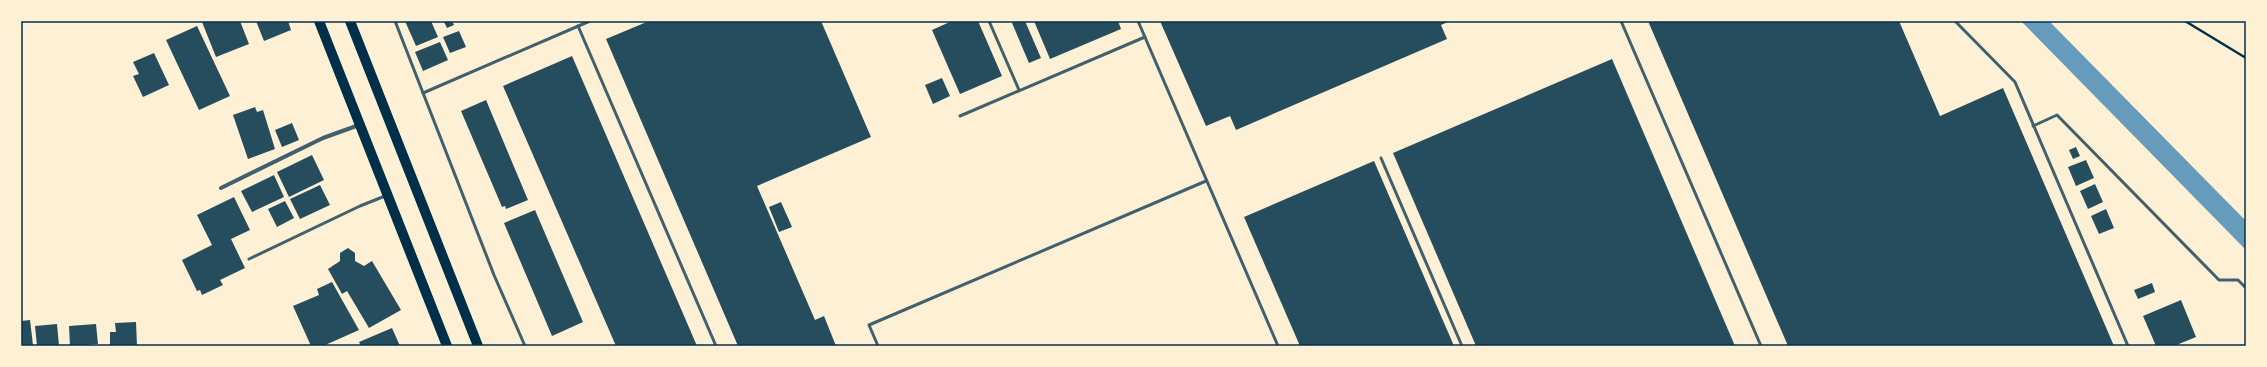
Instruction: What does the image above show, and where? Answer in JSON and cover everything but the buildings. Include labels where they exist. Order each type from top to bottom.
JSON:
[{"type":"main road","points":[[319,21],[447,346]]},
{"type":"main road","points":[[350,21],[478,346]]},
{"type":"street","points":[[221,188],[323,138],[359,124]]},
{"type":"lane","points":[[395,21],[505,303],[525,346]]},
{"type":"lane","points":[[423,93],[590,21]]},
{"type":"lane","points":[[989,21],[1019,90]]},
{"type":"lane","points":[[1138,21],[1278,346]]},
{"type":"lane","points":[[1622,21],[1761,346]]},
{"type":"lane","points":[[1955,21],[2014,82],[2128,346]]},
{"type":"lane","points":[[578,26],[716,346]]},
{"type":"lane","points":[[960,116],[1144,37]]},
{"type":"lane","points":[[2033,126],[2057,115],[2219,280],[2238,280],[2246,288]]},
{"type":"lane","points":[[1381,158],[1462,346]]},
{"type":"lane","points":[[878,346],[870,325],[1206,181]]},
{"type":"lane","points":[[249,260],[360,206],[387,195]]},
{"type":"path","points":[[2185,21],[2246,58]]},
{"type":"water","points":[[2021,21],[2049,21],[2246,221],[2246,250]]}]
